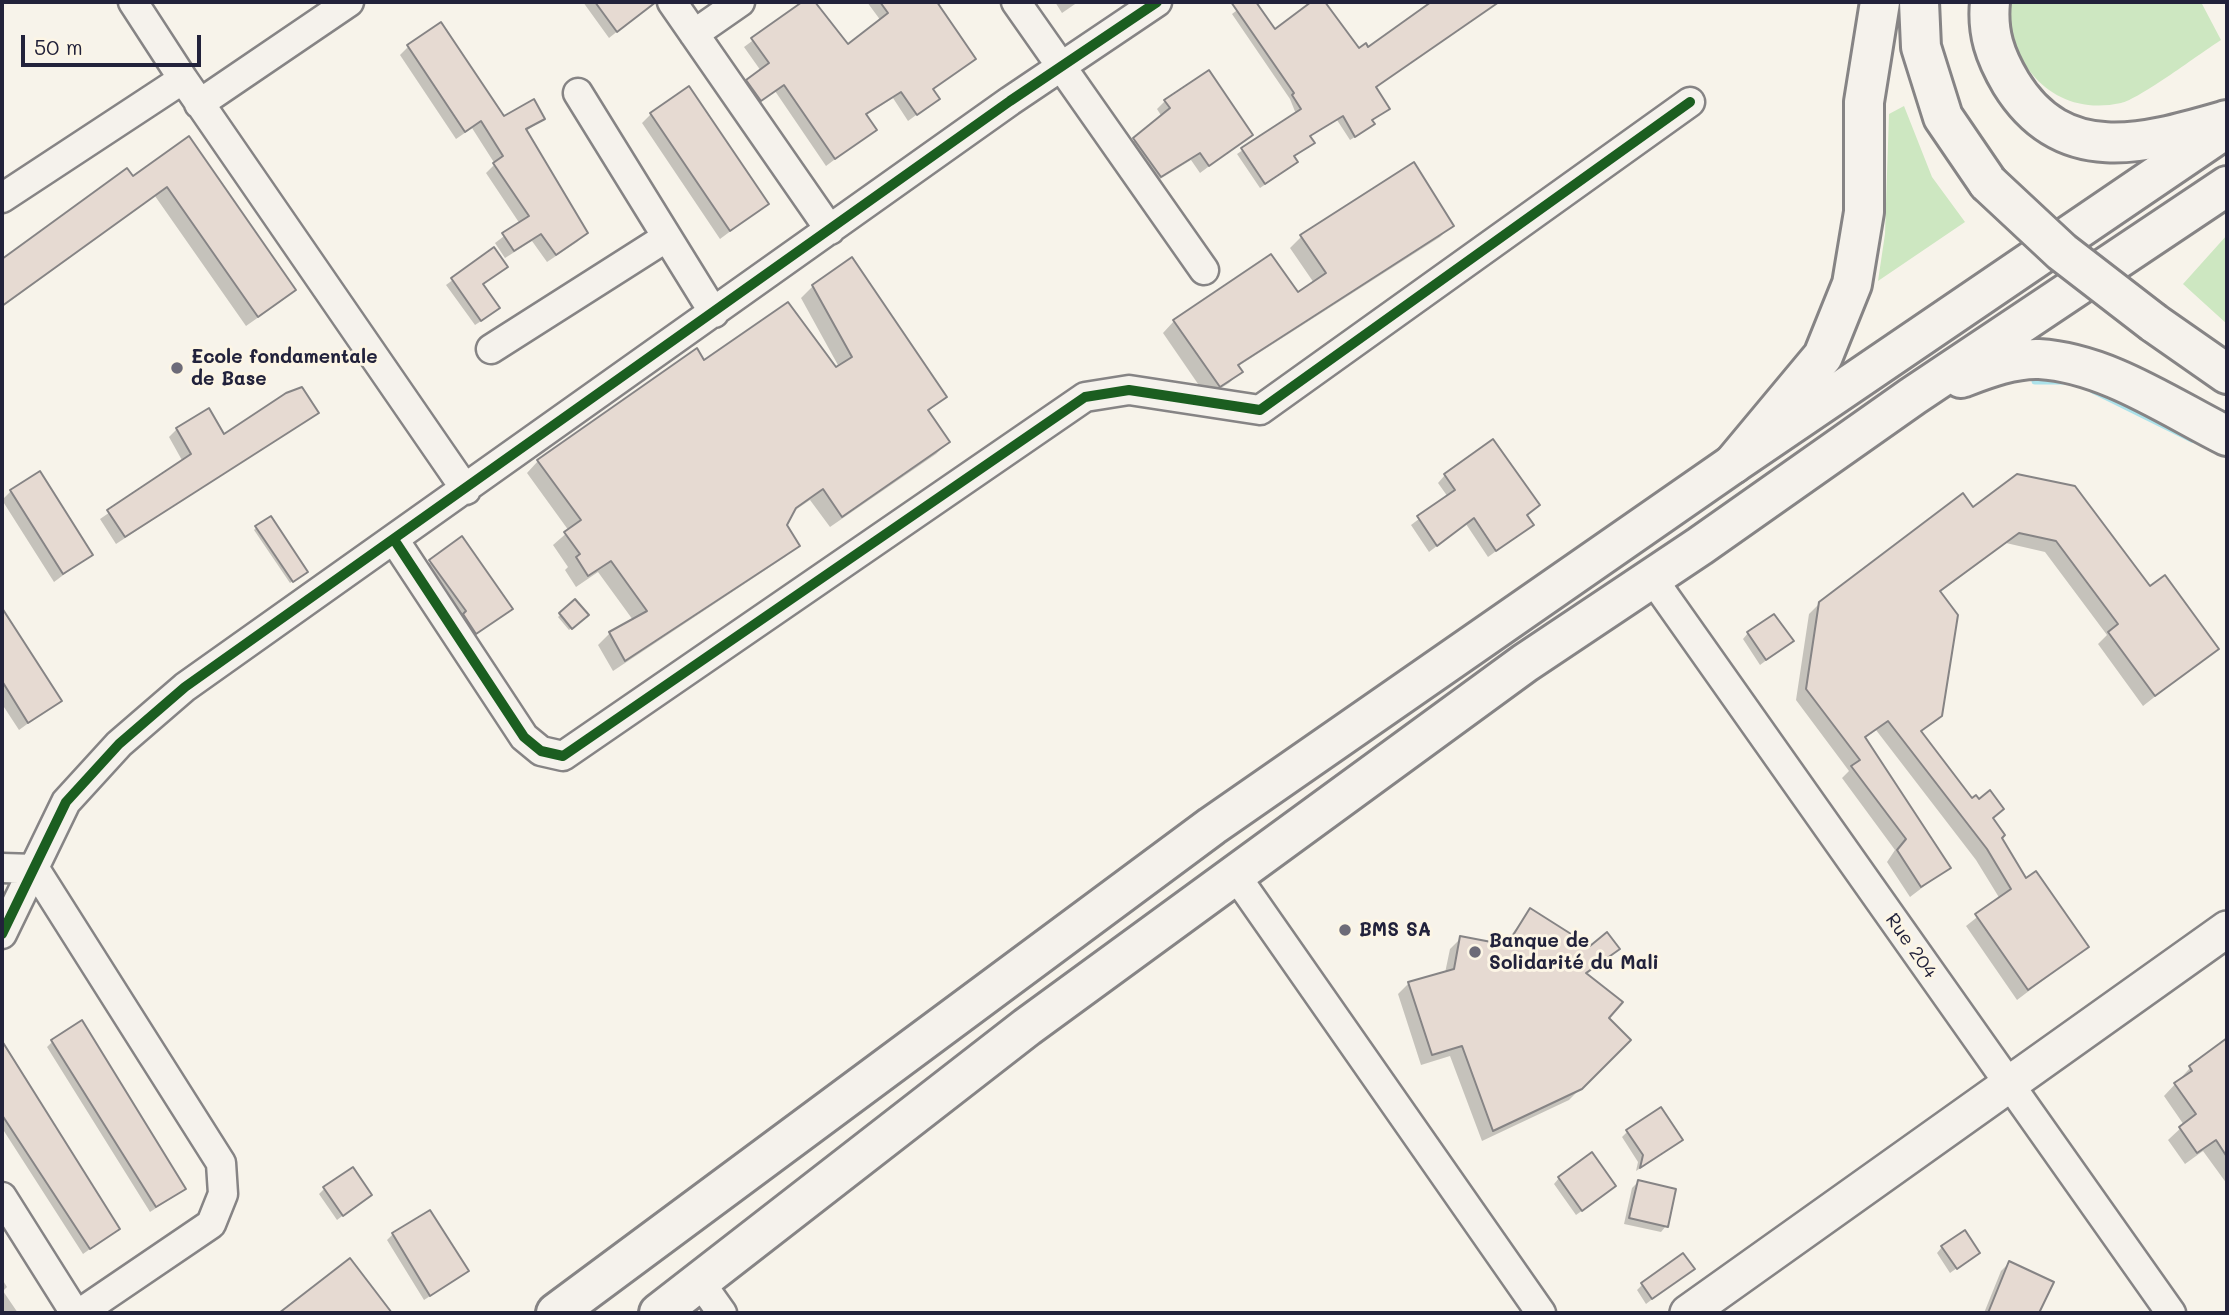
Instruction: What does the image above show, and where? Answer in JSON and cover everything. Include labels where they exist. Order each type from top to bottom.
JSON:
[{"type":"main road","points":[[1733,464],[1823,356],[1852,284],[1864,212],[1864,103],[1880,2]]},
{"type":"main road","points":[[1919,2],[1922,47],[1943,117],[1988,183],[2062,251],[2154,323],[2227,374]]},
{"type":"main road","points":[[1990,2],[1987,25],[1997,61],[2026,107],[2060,131],[2106,143],[2155,141],[2227,120]]},
{"type":"main road","points":[[556,1313],[1212,826],[1733,464],[2227,128]]},
{"type":"main road","points":[[659,1313],[1027,1027],[1525,663],[1913,396],[2227,186]]},
{"type":"main road","points":[[1913,396],[1991,366],[2037,359],[2074,365],[2109,377],[2227,436]]},
{"type":"street","points":[[133,2],[199,104],[466,490]]},
{"type":"street","points":[[199,104],[349,2]]},
{"type":"street","points":[[672,2],[830,230]]},
{"type":"street","points":[[694,34],[740,2]]},
{"type":"street","points":[[1016,2],[1204,270]]},
{"type":"street","points":[[2,934],[66,802],[119,744],[185,687],[395,541],[1060,67],[1157,2]]},
{"type":"street","points":[[2,198],[183,79]]},
{"type":"street","points":[[578,93],[714,313]]},
{"type":"street","points":[[395,541],[524,737],[541,751],[564,755],[1085,397],[1129,390],[1260,410],[1690,102]]},
{"type":"street","points":[[491,349],[667,237]]},
{"type":"street","name":"Rue 204","points":[[1652,578],[2171,1313]]},
{"type":"street","points":[[2,868],[35,869]]},
{"type":"street","points":[[2,1197],[77,1313],[211,1224],[223,1194],[221,1163],[35,869]]},
{"type":"street","points":[[1236,876],[1541,1313]]},
{"type":"street","points":[[1688,1313],[2227,929]]},
{"type":"street","points":[[700,1282],[722,1313]]},
{"type":"green space","points":[[2007,2],[2201,2],[2221,40],[2129,100],[2097,106],[2075,102],[2055,94],[2039,81],[2016,46],[2009,25]]},
{"type":"green space","points":[[1904,106],[1932,177],[1965,222],[1878,281],[1885,234],[1889,114]]},
{"type":"green space","points":[[2227,235],[2227,324],[2183,284]]},
{"type":"building","points":[[595,2],[656,2],[617,32]]},
{"type":"building","points":[[802,2],[815,2],[848,44],[888,13],[880,2],[937,2],[976,59],[933,89],[940,99],[917,115],[901,92],[866,114],[877,130],[835,159],[784,85],[761,101],[746,80],[769,63],[751,38]]},
{"type":"building","points":[[1231,2],[1256,2],[1275,29],[1311,2],[1325,2],[1359,48],[1366,43],[1368,47],[1431,2],[1499,2],[1376,87],[1390,109],[1372,120],[1375,124],[1355,137],[1343,116],[1310,136],[1315,143],[1294,156],[1298,162],[1265,184],[1241,148],[1301,109],[1292,95],[1294,93]]},
{"type":"building","points":[[441,22],[504,116],[534,99],[545,119],[526,129],[588,233],[556,255],[541,234],[514,251],[502,233],[529,216],[493,163],[503,156],[481,121],[465,132],[407,45]]},
{"type":"building","points":[[1209,70],[1253,135],[1209,166],[1200,153],[1161,177],[1133,138],[1170,108],[1164,100]]},
{"type":"building","points":[[689,86],[769,204],[730,231],[650,113]]},
{"type":"building","points":[[189,136],[296,290],[258,317],[167,187],[2,306],[2,259],[127,168],[133,176]]},
{"type":"building","points":[[1414,162],[1454,226],[1238,365],[1243,372],[1220,387],[1173,320],[1271,254],[1298,292],[1326,273],[1300,235]]},
{"type":"building","points":[[494,247],[508,267],[483,284],[500,308],[481,321],[451,278]]},
{"type":"building","points":[[852,257],[947,397],[928,410],[950,442],[842,517],[823,489],[796,508],[787,525],[800,546],[625,661],[609,632],[647,611],[611,561],[588,576],[576,557],[580,554],[564,532],[581,520],[537,460],[697,348],[704,360],[788,302],[836,367],[852,357],[812,285]]},
{"type":"building","points":[[302,387],[319,413],[125,537],[107,510],[191,454],[176,428],[209,408],[224,434],[286,393]]},
{"type":"building","points":[[1493,439],[1540,505],[1527,515],[1534,525],[1496,551],[1474,518],[1437,546],[1417,516],[1455,490],[1444,474]]},
{"type":"building","points":[[40,471],[93,555],[63,574],[10,490]]},
{"type":"building","points":[[2017,474],[2075,486],[2150,586],[2165,575],[2219,649],[2155,696],[2108,632],[2118,624],[2056,541],[2019,533],[1940,591],[1958,615],[1942,716],[1921,731],[1972,798],[1976,795],[1979,799],[1990,790],[2004,809],[1993,818],[2005,835],[2002,838],[2026,878],[2036,871],[2089,947],[2028,990],[1975,914],[2011,889],[1987,849],[1888,721],[1865,737],[1951,868],[1921,887],[1897,850],[1906,839],[1851,766],[1860,760],[1806,689],[1819,602],[1963,493],[1973,507]]},
{"type":"building","points":[[271,516],[308,572],[293,582],[255,526]]},
{"type":"building","points":[[462,536],[513,609],[476,634],[463,614],[466,611],[429,560]]},
{"type":"building","points":[[575,599],[589,615],[572,629],[559,613]]},
{"type":"building","points":[[2,608],[62,701],[28,723],[2,681]]},
{"type":"building","points":[[1774,614],[1794,641],[1766,660],[1747,632]]},
{"type":"building","points":[[1530,908],[1590,946],[1607,932],[1620,949],[1586,973],[1623,1002],[1609,1018],[1631,1040],[1582,1089],[1493,1131],[1462,1046],[1432,1055],[1408,982],[1454,969],[1460,936],[1507,945]]},
{"type":"building","points":[[82,1020],[186,1189],[156,1207],[51,1040]]},
{"type":"building","points":[[2227,1038],[2227,1157],[2216,1140],[2197,1153],[2179,1127],[2196,1114],[2174,1083],[2192,1071],[2189,1066]]},
{"type":"building","points":[[2,1041],[120,1229],[90,1249],[2,1115]]},
{"type":"building","points":[[1661,1107],[1683,1140],[1640,1168],[1643,1155],[1626,1130]]},
{"type":"building","points":[[1592,1152],[1616,1186],[1582,1211],[1558,1177]]},
{"type":"building","points":[[353,1167],[372,1195],[343,1216],[323,1187]]},
{"type":"building","points":[[1638,1180],[1676,1189],[1668,1227],[1629,1218]]},
{"type":"building","points":[[430,1210],[469,1271],[430,1296],[392,1233]]},
{"type":"building","points":[[1965,1230],[1980,1253],[1957,1269],[1941,1246]]},
{"type":"building","points":[[1683,1253],[1695,1269],[1652,1299],[1641,1283]]},
{"type":"building","points":[[350,1258],[392,1313],[279,1313]]},
{"type":"building","points":[[2009,1261],[2054,1282],[2039,1313],[1988,1313]]},
{"type":"waterway","points":[[2035,381],[2066,381]]},
{"type":"waterway","points":[[2093,390],[2192,439]]},
{"type":"cycle path","points":[[2,934],[66,802],[119,744],[185,687],[1010,101],[1157,2]]},
{"type":"cycle path","points":[[395,541],[524,737],[541,751],[563,756],[1085,397],[1129,390],[1260,410],[1690,102]]},
{"type":"place","name":"Ecole fondamentale de Base","points":[[177,368]]},
{"type":"place","name":"BMS SA","points":[[1345,930]]},
{"type":"place","name":"Banque de Solidarité du Mali","points":[[1475,952]]}]
